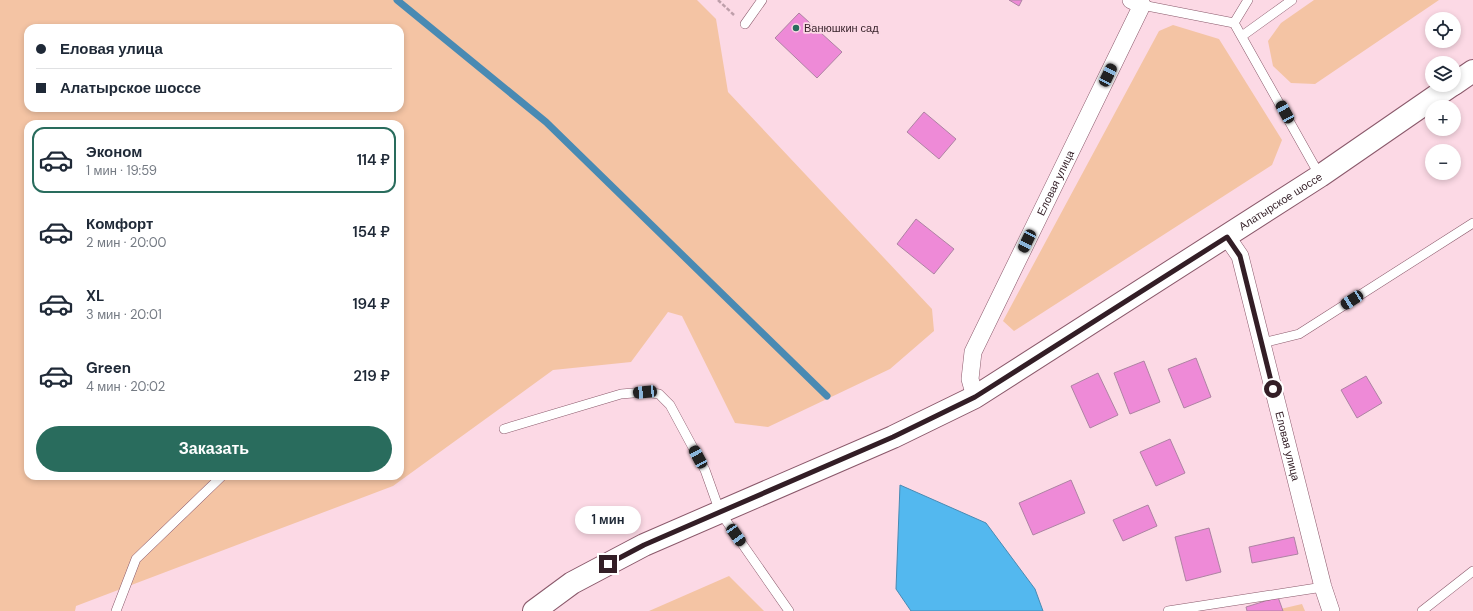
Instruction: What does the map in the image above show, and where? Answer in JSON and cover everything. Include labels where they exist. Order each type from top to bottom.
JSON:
[{"type":"main road","name":"Алатырское шоссе","points":[[1461,78],[1473,70]]},
{"type":"main road","name":"Алатырское шоссе","points":[[534,611],[572,583],[644,545],[893,437],[975,397],[1227,237],[1320,176],[1441,92]]},
{"type":"street","name":"Еловая улица","points":[[975,397],[970,379],[973,352],[1136,3]]},
{"type":"street","name":"Еловая улица","points":[[1227,237],[1240,256],[1323,587],[1331,611]]},
{"type":"lane","points":[[744,24],[762,0]]},
{"type":"lane","points":[[1234,23],[1248,0]]},
{"type":"lane","points":[[1242,36],[1292,0]]},
{"type":"lane","points":[[1136,3],[1234,23],[1320,176]]},
{"type":"lane","points":[[1262,343],[1299,334],[1473,223]]},
{"type":"lane","points":[[504,429],[621,394],[645,392],[659,394],[670,405],[705,470],[720,512],[789,611]]},
{"type":"lane","points":[[116,611],[136,559],[218,480]]},
{"type":"lane","points":[[1422,611],[1473,571]]},
{"type":"lane","points":[[1168,611],[1323,587]]},
{"type":"path","points":[[718,0],[744,24]]},
{"type":"shaded area","points":[[0,0],[697,0],[716,19],[728,92],[932,309],[934,331],[890,369],[768,427],[735,423],[682,316],[668,312],[631,362],[553,370],[404,478],[404,120],[24,120],[24,480],[401,480],[393,486],[76,606],[75,611],[0,611]]},
{"type":"shaded area","points":[[1314,0],[1439,0],[1315,84],[1291,83],[1273,66],[1268,41],[1281,23]]},
{"type":"shaded area","points":[[1173,25],[1219,39],[1282,140],[1272,165],[1014,331],[1003,321],[1159,31]]},
{"type":"shaded area","points":[[729,576],[764,611],[649,611]]},
{"type":"shaded area","points":[[1302,604],[1305,611],[1272,611]]},
{"type":"water","points":[[900,485],[986,523],[1035,589],[1043,611],[911,611],[896,589]]},
{"type":"building","points":[[1009,0],[1022,0],[1019,6]]},
{"type":"building","points":[[799,13],[842,52],[817,78],[775,38]]},
{"type":"building","points":[[924,112],[956,139],[939,159],[907,132]]},
{"type":"building","points":[[916,219],[954,249],[934,274],[897,244]]},
{"type":"building","points":[[1196,358],[1211,397],[1184,408],[1168,369]]},
{"type":"building","points":[[1144,361],[1160,402],[1130,414],[1114,373]]},
{"type":"building","points":[[1098,373],[1118,415],[1090,428],[1071,386]]},
{"type":"building","points":[[1366,376],[1382,403],[1357,418],[1341,390]]},
{"type":"building","points":[[1170,439],[1185,473],[1156,486],[1140,452]]},
{"type":"building","points":[[1071,480],[1085,513],[1033,535],[1019,503]]},
{"type":"building","points":[[1148,505],[1157,526],[1123,541],[1113,520]]},
{"type":"building","points":[[1209,528],[1221,572],[1186,581],[1175,537]]},
{"type":"building","points":[[1294,537],[1298,554],[1252,563],[1249,547]]},
{"type":"building","points":[[1278,597],[1283,611],[1247,611],[1246,607]]},
{"type":"waterway","points":[[397,0],[546,122],[827,396]]},
{"type":"place","name":"Ванюшкин сад","points":[[796,28]]},
{"type":"route","points":[[608,564],[644,545],[893,437],[975,397],[1227,237],[1240,256],[1273,389]]}]
